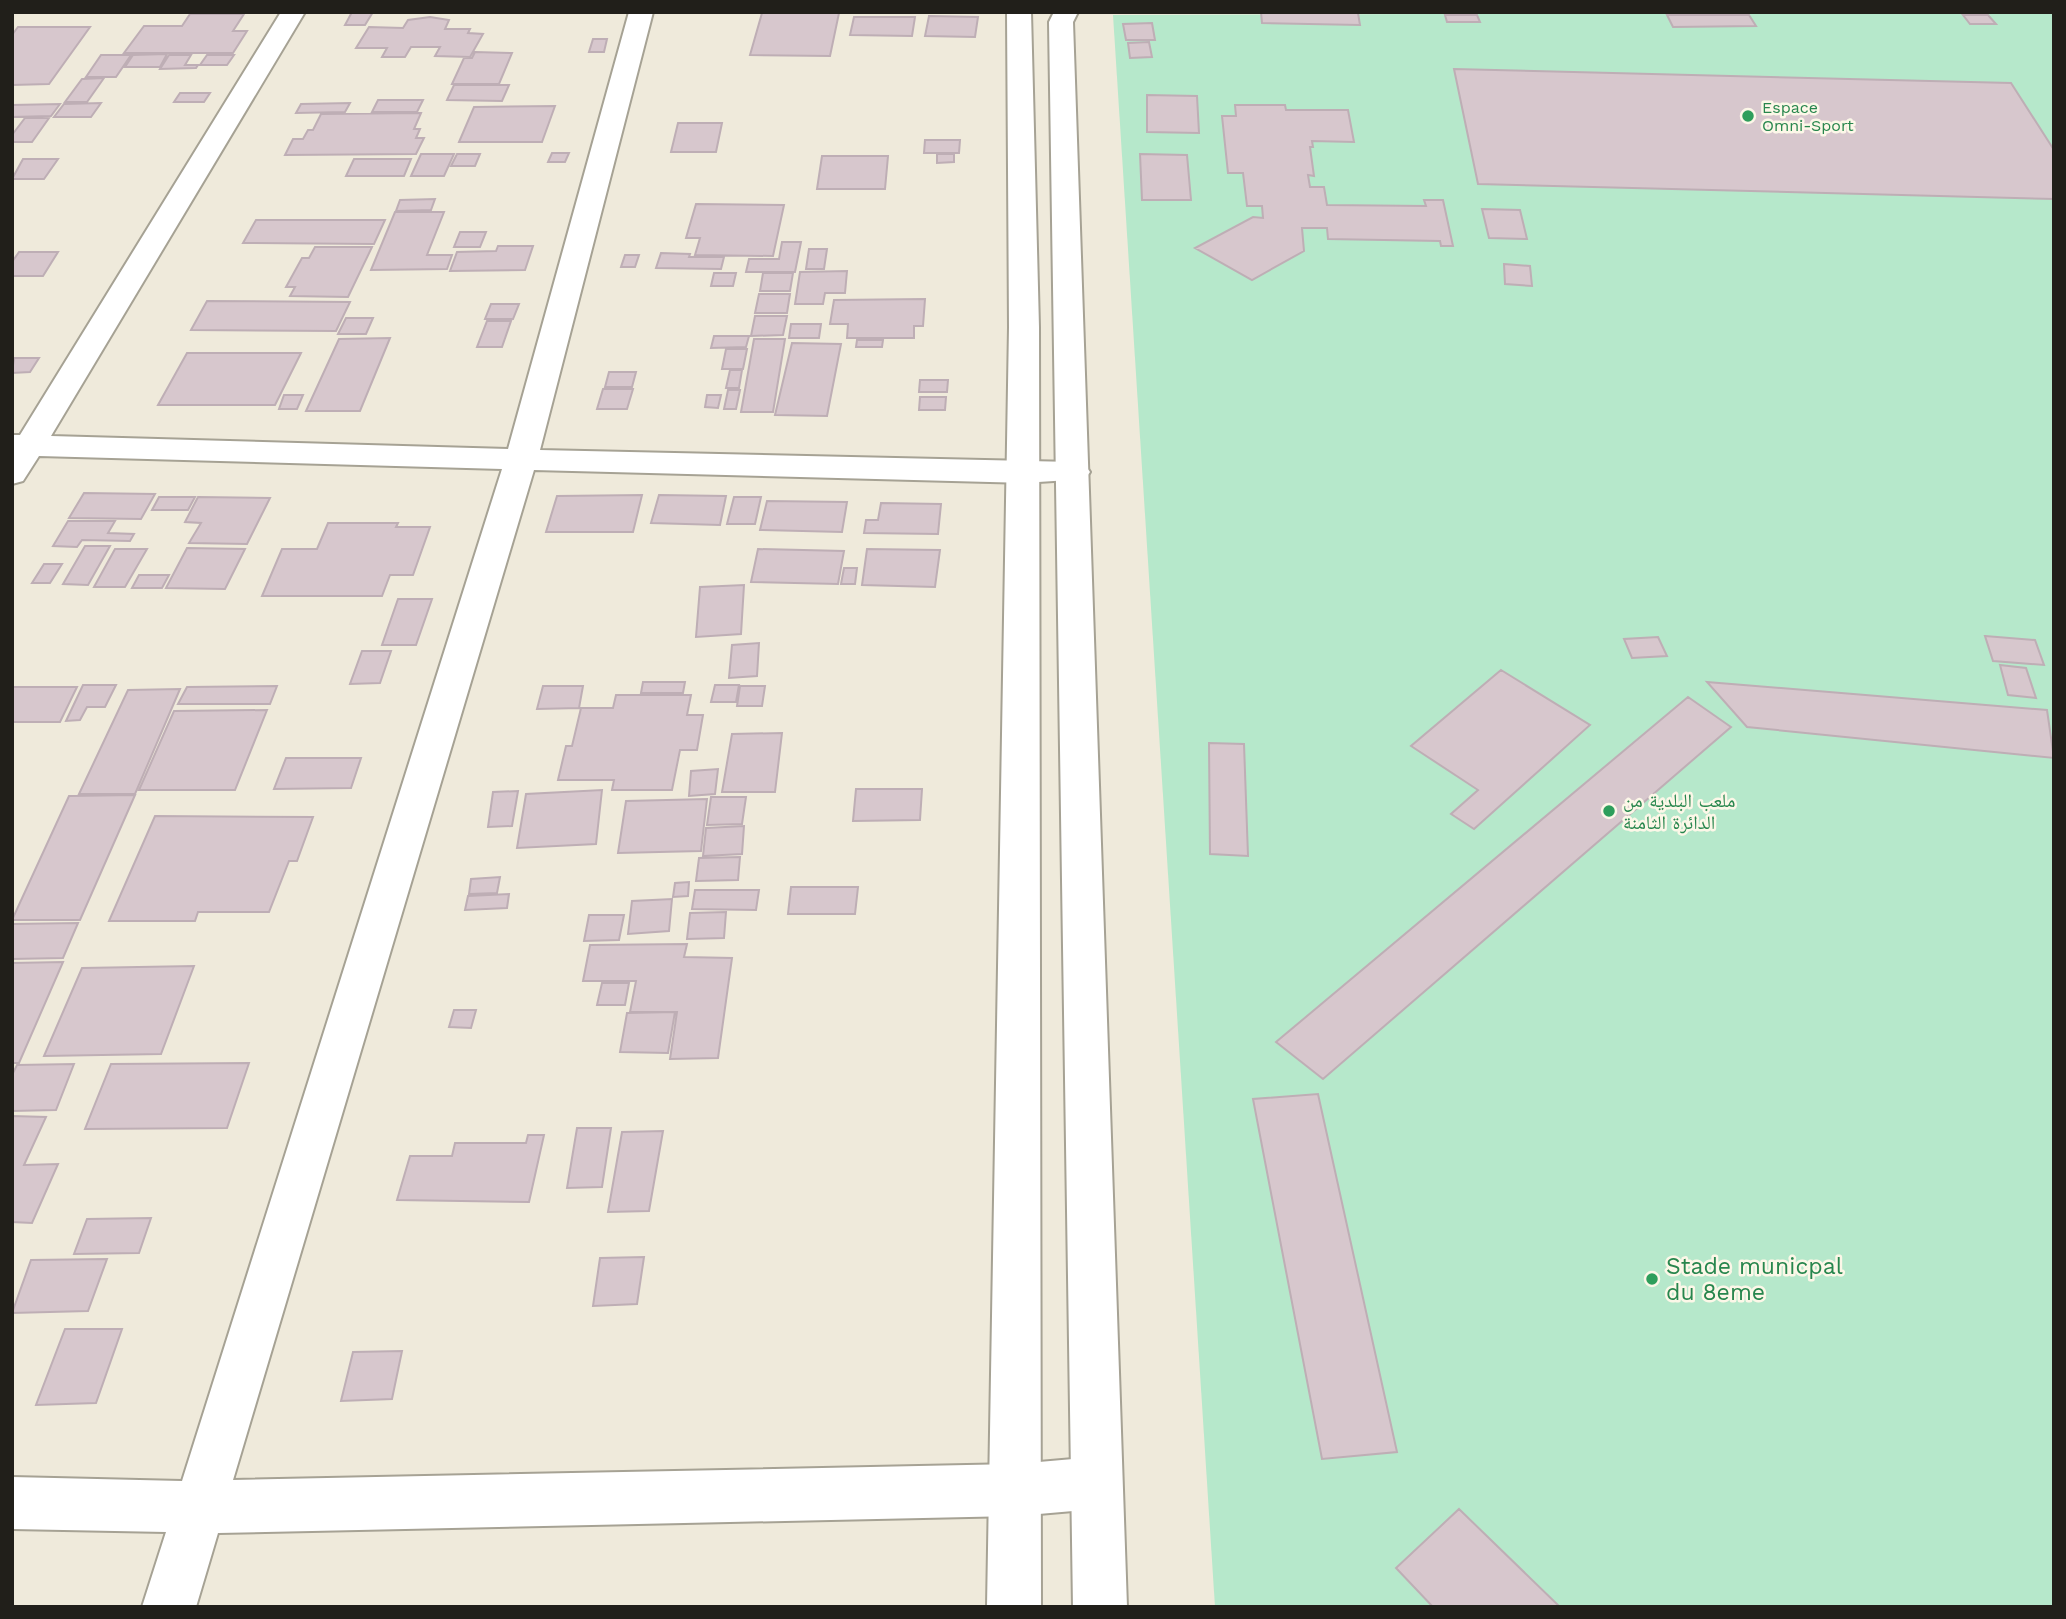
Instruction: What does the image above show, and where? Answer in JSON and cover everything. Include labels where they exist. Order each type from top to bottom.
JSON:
[{"type":"street","points":[[12,474],[21,445],[293,12]]},
{"type":"street","points":[[169,1607],[202,1507],[522,457],[641,12]]},
{"type":"street","points":[[1014,1607],[1024,327],[1019,12]]},
{"type":"street","points":[[1066,12],[1061,22],[1100,1607]]},
{"type":"street","points":[[21,445],[1023,473],[1074,472]]},
{"type":"street","points":[[12,1503],[202,1507],[1015,1490],[1097,1483]]},
{"type":"green space","name":"ملعب البلدية من الدائرة الثامنة","points":[[2054,12],[2054,1607],[1215,1607],[1113,15]]},
{"type":"building","points":[[352,12],[373,12],[365,25],[345,25]]},
{"type":"building","points":[[1261,12],[1358,13],[1360,25],[1262,23]]},
{"type":"building","points":[[762,13],[839,13],[830,56],[750,55]]},
{"type":"building","points":[[190,14],[244,14],[233,31],[247,31],[233,53],[124,53],[144,26],[182,26]]},
{"type":"building","points":[[1445,15],[1477,15],[1480,22],[1447,22]]},
{"type":"building","points":[[1667,15],[1749,15],[1756,26],[1673,27]]},
{"type":"building","points":[[1963,15],[1988,15],[1996,24],[1970,24]]},
{"type":"building","points":[[929,16],[978,17],[975,37],[925,36]]},
{"type":"building","points":[[430,17],[449,20],[445,29],[470,29],[468,33],[483,34],[470,57],[435,56],[440,47],[411,47],[405,57],[382,57],[387,48],[356,48],[369,27],[403,28],[408,20]]},
{"type":"building","points":[[854,17],[915,17],[912,36],[850,35]]},
{"type":"building","points":[[1152,23],[1155,40],[1126,40],[1123,24]]},
{"type":"building","points":[[18,27],[90,27],[49,84],[12,85],[12,35]]},
{"type":"building","points":[[593,39],[607,39],[604,52],[589,52]]},
{"type":"building","points":[[1149,42],[1152,57],[1130,58],[1128,43]]},
{"type":"building","points":[[475,52],[512,53],[499,84],[452,84],[464,58],[472,58]]},
{"type":"building","points":[[167,54],[160,67],[125,67],[133,55]]},
{"type":"building","points":[[101,55],[131,55],[116,77],[86,77]]},
{"type":"building","points":[[169,55],[191,55],[185,65],[198,65],[196,68],[160,69]]},
{"type":"building","points":[[207,55],[234,55],[227,65],[200,65]]},
{"type":"building","name":"Espace Omni-Sport","points":[[1454,69],[2011,83],[2054,150],[2054,199],[1478,184]]},
{"type":"building","points":[[104,78],[87,102],[65,102],[82,79]]},
{"type":"building","points":[[454,85],[509,85],[502,101],[447,100]]},
{"type":"building","points":[[180,93],[210,93],[204,102],[174,102]]},
{"type":"building","points":[[1147,95],[1197,96],[1199,133],[1147,132]]},
{"type":"building","points":[[378,100],[423,100],[417,112],[372,112]]},
{"type":"building","points":[[101,103],[91,117],[54,117],[64,104]]},
{"type":"building","points":[[350,103],[345,112],[296,113],[301,104]]},
{"type":"building","points":[[60,104],[51,116],[12,117],[12,105]]},
{"type":"building","points":[[1235,105],[1285,105],[1286,110],[1348,110],[1354,142],[1312,141],[1313,147],[1310,147],[1314,176],[1308,175],[1310,187],[1324,187],[1327,205],[1426,206],[1424,200],[1443,200],[1453,246],[1441,246],[1440,241],[1328,239],[1327,228],[1302,228],[1304,251],[1252,280],[1195,248],[1253,217],[1263,218],[1262,206],[1247,206],[1243,173],[1228,173],[1222,116],[1236,116]]},
{"type":"building","points":[[555,106],[542,142],[459,142],[474,107]]},
{"type":"building","points":[[421,113],[414,129],[420,129],[416,138],[424,138],[416,154],[285,155],[293,139],[303,139],[308,130],[313,130],[321,114]]},
{"type":"building","points":[[25,118],[49,118],[32,142],[12,142],[12,135]]},
{"type":"building","points":[[678,123],[722,123],[716,152],[671,152]]},
{"type":"building","points":[[925,140],[960,140],[959,153],[924,153]]},
{"type":"building","points":[[552,153],[569,153],[565,162],[548,162]]},
{"type":"building","points":[[421,154],[454,154],[444,176],[411,176]]},
{"type":"building","points":[[457,154],[480,154],[475,166],[451,166]]},
{"type":"building","points":[[937,154],[954,154],[954,162],[937,163]]},
{"type":"building","points":[[1140,154],[1187,155],[1191,200],[1142,200]]},
{"type":"building","points":[[822,156],[888,156],[885,189],[817,189]]},
{"type":"building","points":[[23,159],[58,159],[44,179],[12,179]]},
{"type":"building","points":[[354,159],[411,159],[404,176],[346,176]]},
{"type":"building","points":[[435,199],[431,210],[396,211],[400,200]]},
{"type":"building","points":[[696,204],[784,205],[773,256],[695,255],[700,238],[686,238]]},
{"type":"building","points":[[1482,209],[1520,210],[1527,239],[1489,238]]},
{"type":"building","points":[[395,212],[444,212],[427,255],[452,255],[447,269],[371,270]]},
{"type":"building","points":[[256,220],[385,220],[374,244],[243,243]]},
{"type":"building","points":[[460,232],[486,232],[480,247],[454,247]]},
{"type":"building","points":[[782,242],[801,242],[795,272],[746,272],[749,259],[779,259]]},
{"type":"building","points":[[498,246],[533,246],[525,270],[450,271],[457,252],[496,251]]},
{"type":"building","points":[[315,247],[372,247],[348,297],[290,296],[295,287],[286,287],[302,258],[309,258]]},
{"type":"building","points":[[809,249],[827,249],[824,269],[806,269]]},
{"type":"building","points":[[19,252],[58,252],[43,276],[12,276],[12,262]]},
{"type":"building","points":[[661,253],[690,254],[689,257],[724,257],[721,269],[656,268]]},
{"type":"building","points":[[625,255],[639,255],[635,267],[621,267]]},
{"type":"building","points":[[1504,264],[1530,266],[1532,286],[1505,284]]},
{"type":"building","points":[[847,271],[845,293],[825,293],[823,304],[795,304],[800,272]]},
{"type":"building","points":[[714,273],[736,273],[733,286],[711,286]]},
{"type":"building","points":[[763,273],[793,273],[790,291],[760,291]]},
{"type":"building","points":[[759,294],[790,294],[787,313],[755,313]]},
{"type":"building","points":[[925,299],[923,326],[914,326],[914,338],[847,338],[848,324],[830,324],[834,300]]},
{"type":"building","points":[[207,301],[350,302],[336,331],[191,330]]},
{"type":"building","points":[[491,304],[519,304],[513,319],[485,319]]},
{"type":"building","points":[[755,316],[787,316],[783,335],[751,336]]},
{"type":"building","points":[[346,318],[373,318],[366,334],[338,334]]},
{"type":"building","points":[[487,321],[511,321],[502,347],[477,347]]},
{"type":"building","points":[[791,324],[821,324],[819,338],[789,338]]},
{"type":"building","points":[[714,336],[749,336],[746,347],[711,348]]},
{"type":"building","points":[[390,338],[360,411],[306,411],[339,339]]},
{"type":"building","points":[[754,339],[785,339],[773,412],[741,412]]},
{"type":"building","points":[[857,340],[883,340],[882,347],[856,347]]},
{"type":"building","points":[[792,343],[841,344],[827,416],[775,415]]},
{"type":"building","points":[[726,349],[747,349],[743,369],[722,369]]},
{"type":"building","points":[[187,353],[301,353],[275,405],[158,405]]},
{"type":"building","points":[[14,358],[39,358],[30,372],[12,373]]},
{"type":"building","points":[[730,370],[742,370],[739,388],[726,388]]},
{"type":"building","points":[[609,372],[636,372],[632,387],[605,387]]},
{"type":"building","points":[[920,380],[948,380],[947,392],[919,392]]},
{"type":"building","points":[[603,389],[633,389],[627,409],[597,409]]},
{"type":"building","points":[[728,390],[740,390],[736,409],[724,409]]},
{"type":"building","points":[[284,395],[303,395],[297,409],[279,409]]},
{"type":"building","points":[[707,395],[721,395],[718,408],[705,407]]},
{"type":"building","points":[[920,397],[946,397],[945,410],[919,410]]},
{"type":"building","points":[[84,493],[155,494],[141,519],[69,518]]},
{"type":"building","points":[[642,495],[633,532],[546,532],[557,496]]},
{"type":"building","points":[[659,495],[726,496],[720,525],[651,523]]},
{"type":"building","points":[[159,497],[195,497],[188,510],[152,510]]},
{"type":"building","points":[[198,497],[270,498],[247,544],[189,543],[201,523],[185,522]]},
{"type":"building","points":[[734,497],[761,497],[755,524],[727,524]]},
{"type":"building","points":[[767,501],[847,502],[842,532],[760,530]]},
{"type":"building","points":[[881,503],[941,504],[938,534],[864,533],[866,520],[878,520]]},
{"type":"building","points":[[68,521],[115,521],[108,533],[134,534],[130,541],[82,540],[77,547],[53,546]]},
{"type":"building","points":[[328,523],[398,523],[396,527],[430,527],[413,575],[390,575],[382,596],[262,596],[282,549],[317,549]]},
{"type":"building","points":[[85,546],[110,546],[88,585],[63,584]]},
{"type":"building","points":[[187,548],[245,549],[225,589],[166,588]]},
{"type":"building","points":[[115,549],[147,549],[125,587],[94,587]]},
{"type":"building","points":[[758,549],[844,551],[838,584],[751,582]]},
{"type":"building","points":[[867,549],[940,550],[935,587],[862,585]]},
{"type":"building","points":[[44,564],[62,564],[50,583],[32,583]]},
{"type":"building","points":[[844,568],[857,568],[855,584],[841,584]]},
{"type":"building","points":[[139,575],[169,575],[162,588],[132,588]]},
{"type":"building","points":[[744,585],[741,634],[696,637],[700,587]]},
{"type":"building","points":[[398,599],[432,599],[416,645],[382,645]]},
{"type":"building","points":[[1985,636],[2035,640],[2044,665],[1993,661]]},
{"type":"building","points":[[1658,637],[1667,656],[1632,658],[1624,639]]},
{"type":"building","points":[[759,643],[757,676],[729,678],[732,645]]},
{"type":"building","points":[[362,651],[391,651],[380,683],[350,684]]},
{"type":"building","points":[[2000,665],[2026,668],[2036,698],[2008,695]]},
{"type":"building","points":[[1501,670],[1590,725],[1474,829],[1451,814],[1478,790],[1411,746]]},
{"type":"building","points":[[643,682],[685,682],[683,693],[641,693]]},
{"type":"building","points":[[1707,682],[2047,710],[2054,758],[1747,727]]},
{"type":"building","points":[[83,685],[116,685],[105,707],[87,707],[80,720],[66,721]]},
{"type":"building","points":[[715,685],[739,685],[736,702],[711,702]]},
{"type":"building","points":[[277,686],[270,704],[178,704],[187,687]]},
{"type":"building","points":[[543,686],[583,686],[579,708],[537,709]]},
{"type":"building","points":[[740,686],[765,686],[762,706],[737,706]]},
{"type":"building","points":[[12,687],[77,687],[60,722],[12,722]]},
{"type":"building","points":[[180,689],[135,794],[79,794],[128,690]]},
{"type":"building","points":[[616,695],[691,695],[687,715],[703,715],[697,750],[680,750],[672,790],[612,790],[614,780],[558,780],[566,746],[572,746],[581,708],[613,708]]},
{"type":"building","points":[[1688,697],[1731,727],[1323,1079],[1276,1042]]},
{"type":"building","points":[[267,710],[235,790],[139,790],[174,711]]},
{"type":"building","points":[[782,733],[775,792],[722,792],[732,734]]},
{"type":"building","points":[[1209,743],[1244,744],[1248,856],[1210,854]]},
{"type":"building","points":[[286,758],[361,758],[351,788],[274,789]]},
{"type":"building","points":[[718,769],[715,794],[689,796],[691,771]]},
{"type":"building","points":[[856,789],[922,789],[920,820],[853,821]]},
{"type":"building","points":[[602,790],[596,844],[517,848],[526,794]]},
{"type":"building","points":[[518,791],[512,826],[488,827],[493,792]]},
{"type":"building","points":[[135,795],[80,920],[12,920],[69,796]]},
{"type":"building","points":[[711,797],[746,797],[742,824],[707,825]]},
{"type":"building","points":[[707,799],[701,851],[618,853],[626,801]]},
{"type":"building","points":[[155,816],[313,817],[297,861],[289,861],[269,912],[198,912],[195,921],[109,921]]},
{"type":"building","points":[[744,826],[742,854],[703,856],[706,828]]},
{"type":"building","points":[[740,857],[738,880],[696,881],[699,858]]},
{"type":"building","points":[[500,877],[497,893],[469,894],[471,879]]},
{"type":"building","points":[[689,882],[688,896],[673,897],[675,883]]},
{"type":"building","points":[[791,887],[858,887],[855,914],[788,914]]},
{"type":"building","points":[[695,890],[759,890],[756,910],[692,909]]},
{"type":"building","points":[[509,894],[507,908],[465,910],[468,896]]},
{"type":"building","points":[[672,899],[669,931],[628,934],[632,901]]},
{"type":"building","points":[[726,912],[724,938],[687,939],[690,913]]},
{"type":"building","points":[[589,915],[624,915],[619,940],[584,941]]},
{"type":"building","points":[[78,923],[63,958],[12,959],[12,924]]},
{"type":"building","points":[[687,944],[684,957],[732,958],[718,1058],[670,1059],[677,1012],[630,1012],[636,981],[583,981],[590,945]]},
{"type":"building","points":[[63,962],[19,1063],[12,1063],[12,963]]},
{"type":"building","points":[[194,966],[161,1054],[44,1056],[82,968]]},
{"type":"building","points":[[602,983],[629,983],[625,1005],[597,1005]]},
{"type":"building","points":[[454,1010],[476,1010],[471,1028],[449,1027]]},
{"type":"building","points":[[675,1012],[668,1053],[620,1052],[627,1013]]},
{"type":"building","points":[[249,1063],[227,1128],[85,1129],[111,1064]]},
{"type":"building","points":[[74,1064],[56,1110],[12,1111],[12,1075],[17,1065]]},
{"type":"building","points":[[1318,1094],[1397,1452],[1322,1459],[1253,1099]]},
{"type":"building","points":[[12,1116],[46,1117],[24,1165],[58,1164],[32,1223],[12,1222]]},
{"type":"building","points":[[577,1128],[611,1128],[602,1187],[567,1188]]},
{"type":"building","points":[[663,1131],[649,1211],[608,1212],[622,1132]]},
{"type":"building","points":[[528,1135],[544,1135],[529,1202],[397,1200],[410,1156],[452,1156],[455,1143],[526,1143]]},
{"type":"building","points":[[151,1218],[139,1253],[74,1254],[87,1219]]},
{"type":"building","points":[[644,1257],[637,1304],[593,1306],[600,1258]]},
{"type":"building","points":[[107,1259],[88,1311],[12,1313],[31,1260]]},
{"type":"building","points":[[65,1329],[122,1329],[96,1403],[36,1405]]},
{"type":"building","points":[[402,1351],[392,1399],[341,1401],[353,1352]]},
{"type":"building","points":[[1459,1509],[1560,1607],[1433,1607],[1396,1568]]},
{"type":"place","name":"Espace Omni-Sport","points":[[1748,116]]},
{"type":"place","name":"ملعب البلدية من الدائرة الثامنة","points":[[1609,811]]},
{"type":"place","name":"Stade municpal du 8eme","points":[[1652,1279]]}]
